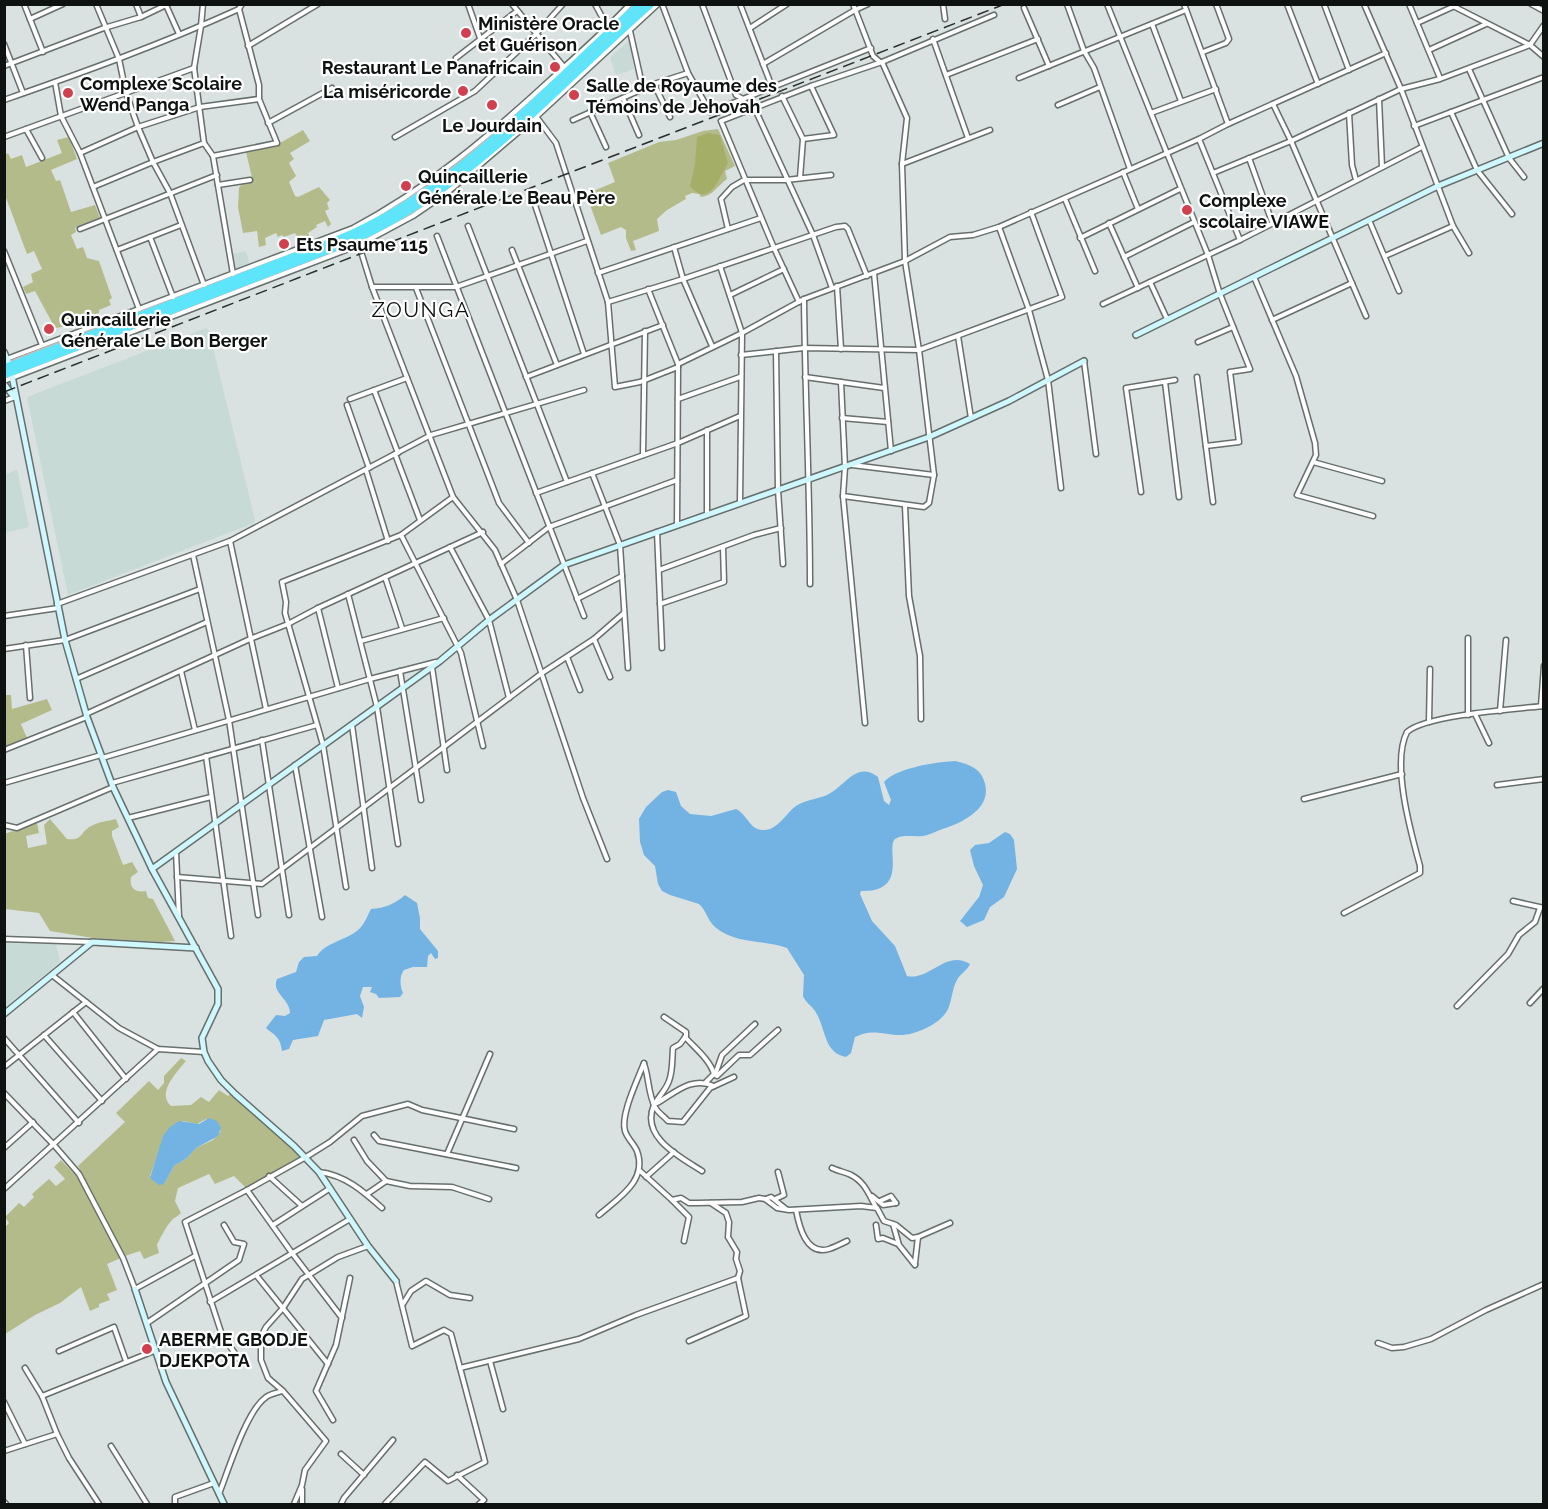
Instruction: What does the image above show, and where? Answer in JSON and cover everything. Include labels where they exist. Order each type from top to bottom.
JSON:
[{"type":"highway","points":[[8,368],[339,239],[388,215],[450,176],[640,4]]},
{"type":"highway","points":[[8,368],[359,238],[391,222],[433,196],[535,114],[651,4]]},
{"type":"street","points":[[24,4],[42,52]]},
{"type":"street","points":[[30,19],[63,4]]},
{"type":"street","points":[[96,4],[104,28],[119,59],[126,93],[138,127],[170,193],[204,285]]},
{"type":"street","points":[[136,4],[141,16]]},
{"type":"street","points":[[202,4],[194,68],[204,142],[213,156],[233,274]]},
{"type":"street","points":[[248,46],[318,4]]},
{"type":"street","points":[[468,4],[480,38]]},
{"type":"street","points":[[512,4],[535,35],[564,67]]},
{"type":"street","points":[[395,137],[475,91],[535,35],[563,4]]},
{"type":"street","points":[[595,4],[608,28]]},
{"type":"street","points":[[15,397],[4,382],[8,368],[42,345],[353,228],[391,207],[451,166],[506,121],[608,28],[630,4]]},
{"type":"street","points":[[8,368],[359,245],[430,206],[660,4],[688,73],[710,112],[871,48]]},
{"type":"street","points":[[702,4],[736,95],[743,99],[748,110]]},
{"type":"street","points":[[740,4],[771,87]]},
{"type":"street","points":[[763,64],[854,7],[868,4]]},
{"type":"street","points":[[943,4],[945,19]]},
{"type":"street","points":[[1067,4],[1084,51],[1094,68],[1130,169]]},
{"type":"street","points":[[1107,4],[1208,255],[1220,294],[1250,369],[1230,372],[1239,442],[1206,446]]},
{"type":"street","points":[[1203,52],[1226,43],[1229,39],[1216,4]]},
{"type":"street","points":[[1287,4],[1318,84]]},
{"type":"street","points":[[1324,4],[1349,70]]},
{"type":"street","points":[[1364,4],[1401,89],[1453,226],[1469,253]]},
{"type":"street","points":[[1408,4],[1440,79]]},
{"type":"street","points":[[1531,4],[1544,11]]},
{"type":"street","points":[[4,66],[166,5],[179,34]]},
{"type":"street","points":[[750,28],[787,5]]},
{"type":"street","points":[[4,100],[119,59],[201,26],[240,6],[259,85],[259,99],[278,143],[213,156]]},
{"type":"street","points":[[1418,23],[1457,6],[1486,24],[1530,45],[1544,57]]},
{"type":"street","points":[[843,496],[924,507],[928,506],[934,475],[919,350],[905,261],[902,164],[907,118],[881,62],[873,56],[854,7]]},
{"type":"street","points":[[1019,78],[1120,38],[1185,7],[1228,124]]},
{"type":"street","points":[[1024,8],[1049,66]]},
{"type":"street","points":[[456,58],[517,12]]},
{"type":"street","points":[[810,584],[810,479],[802,300],[774,248],[721,121],[782,96],[881,62],[994,15]]},
{"type":"street","points":[[1152,24],[1180,100]]},
{"type":"street","points":[[1429,50],[1486,24]]},
{"type":"street","points":[[1213,173],[1292,141],[1401,89],[1440,79],[1530,45],[1544,25]]},
{"type":"street","points":[[630,30],[643,89]]},
{"type":"street","points":[[933,39],[968,138]]},
{"type":"street","points":[[946,75],[1038,39]]},
{"type":"street","points":[[4,44],[23,93]]},
{"type":"street","points":[[535,114],[556,143],[608,302],[615,387],[644,380],[678,366],[802,300],[905,261],[950,237],[973,235],[999,227],[1065,199],[1386,53]]},
{"type":"street","points":[[4,137],[194,68]]},
{"type":"street","points":[[1469,69],[1509,158],[1524,177]]},
{"type":"street","points":[[573,120],[654,84],[688,73]]},
{"type":"street","points":[[1414,126],[1544,77]]},
{"type":"street","points":[[55,82],[62,116],[80,153],[140,309]]},
{"type":"street","points":[[654,84],[670,117]]},
{"type":"street","points":[[803,139],[834,135],[811,86]]},
{"type":"street","points":[[1058,105],[1100,87]]},
{"type":"street","points":[[268,123],[332,88]]},
{"type":"street","points":[[1150,112],[1216,89]]},
{"type":"street","points":[[782,96],[803,139],[800,178]]},
{"type":"street","points":[[623,98],[639,135]]},
{"type":"street","points":[[80,153],[138,127],[200,107],[259,99]]},
{"type":"street","points":[[1379,99],[1382,167]]},
{"type":"street","points":[[1273,104],[1292,141],[1366,316]]},
{"type":"street","points":[[754,107],[835,287],[841,348]]},
{"type":"street","points":[[590,112],[606,147]]},
{"type":"street","points":[[1451,112],[1477,170],[1512,214]]},
{"type":"street","points":[[1349,113],[1352,165],[1356,180]]},
{"type":"street","points":[[26,129],[42,158]]},
{"type":"street","points":[[902,164],[990,130]]},
{"type":"street","points":[[1199,139],[1240,240]]},
{"type":"street","points":[[93,187],[204,142]]},
{"type":"street","points":[[1136,335],[1438,186],[1544,143]]},
{"type":"street","points":[[1104,304],[1240,240],[1422,147]]},
{"type":"street","points":[[1249,158],[1272,222]]},
{"type":"street","points":[[1123,172],[1138,208]]},
{"type":"street","points":[[728,229],[722,199],[732,187],[744,180],[786,180],[831,174]]},
{"type":"street","points":[[80,229],[217,175]]},
{"type":"street","points":[[218,185],[250,180]]},
{"type":"street","points":[[1080,238],[1180,189]]},
{"type":"street","points":[[1065,199],[1095,271]]},
{"type":"street","points":[[534,202],[584,354]]},
{"type":"street","points":[[741,355],[804,348],[919,350],[1062,297],[1031,212]]},
{"type":"street","points":[[598,273],[761,218]]},
{"type":"street","points":[[1369,220],[1399,291]]},
{"type":"street","points":[[1124,257],[1194,222]]},
{"type":"street","points":[[1109,223],[1138,288]]},
{"type":"street","points":[[117,250],[182,225]]},
{"type":"street","points":[[468,226],[567,482]]},
{"type":"street","points":[[608,302],[845,226],[867,276]]},
{"type":"street","points":[[1385,256],[1453,226]]},
{"type":"street","points":[[999,227],[1029,310],[1048,380],[1061,488]]},
{"type":"street","points":[[437,236],[584,616]]},
{"type":"street","points":[[150,237],[173,297]]},
{"type":"street","points":[[372,287],[456,287],[587,241]]},
{"type":"street","points":[[359,245],[372,287],[453,497],[483,532],[517,600],[583,798],[607,859]]},
{"type":"street","points":[[674,247],[683,279],[712,346]]},
{"type":"street","points":[[512,250],[557,365]]},
{"type":"street","points":[[4,251],[42,345]]},
{"type":"street","points":[[720,266],[742,333],[740,503]]},
{"type":"street","points":[[730,295],[784,269]]},
{"type":"street","points":[[874,273],[891,451]]},
{"type":"street","points":[[1254,277],[1296,376],[1315,443],[1316,455],[1297,495],[1373,516]]},
{"type":"street","points":[[1150,282],[1167,320]]},
{"type":"street","points":[[1272,320],[1352,283]]},
{"type":"street","points":[[417,288],[499,503],[529,543]]},
{"type":"street","points":[[648,289],[678,366],[677,525]]},
{"type":"street","points":[[526,377],[663,324]]},
{"type":"street","points":[[1198,342],[1233,327]]},
{"type":"street","points":[[643,455],[645,331]]},
{"type":"street","points":[[958,336],[971,418]]},
{"type":"street","points":[[776,351],[778,490],[783,564]]},
{"type":"street","points":[[4,352],[64,640],[87,716],[113,785],[152,869],[219,994],[218,1004],[202,1038],[204,1052],[215,1071],[229,1088],[306,1157],[319,1172],[368,1246],[396,1281],[412,1347],[444,1330],[451,1334],[485,1462],[448,1481],[425,1462],[386,1504]]},
{"type":"street","points":[[4,783],[440,661],[489,620],[564,565],[929,437],[1084,361],[1096,454]]},
{"type":"street","points":[[678,399],[740,377]]},
{"type":"street","points":[[805,377],[884,388]]},
{"type":"street","points":[[1197,377],[1213,502]]},
{"type":"street","points":[[350,399],[407,378]]},
{"type":"street","points":[[1141,492],[1126,388],[1175,380]]},
{"type":"street","points":[[841,382],[842,418],[848,466],[843,496],[865,723]]},
{"type":"street","points":[[1165,382],[1179,497]]},
{"type":"street","points":[[374,390],[420,520]]},
{"type":"street","points":[[4,616],[58,606],[230,541],[431,435],[584,390]]},
{"type":"street","points":[[4,401],[15,397]]},
{"type":"street","points":[[347,405],[388,541]]},
{"type":"street","points":[[536,493],[678,443],[740,416]]},
{"type":"street","points":[[842,418],[888,422]]},
{"type":"street","points":[[707,430],[707,515]]},
{"type":"street","points":[[1313,462],[1382,481]]},
{"type":"street","points":[[848,466],[934,475]]},
{"type":"street","points":[[592,473],[620,545],[628,668]]},
{"type":"street","points":[[501,564],[549,527],[678,480]]},
{"type":"street","points":[[346,887],[323,745],[285,613],[286,602],[282,582],[401,535],[453,497]]},
{"type":"street","points":[[905,506],[909,596],[920,656],[921,719]]},
{"type":"street","points":[[659,570],[781,528]]},
{"type":"street","points":[[4,750],[87,716],[483,532]]},
{"type":"street","points":[[657,532],[662,648]]},
{"type":"street","points":[[401,535],[457,645],[483,746]]},
{"type":"street","points":[[230,541],[266,709]]},
{"type":"street","points":[[450,547],[489,620],[509,698]]},
{"type":"street","points":[[660,604],[724,582],[723,547]]},
{"type":"street","points":[[193,555],[229,720],[258,915]]},
{"type":"street","points":[[577,599],[622,575]]},
{"type":"street","points":[[385,577],[402,628]]},
{"type":"street","points":[[4,649],[64,640],[200,589]]},
{"type":"street","points":[[348,594],[377,706],[398,844]]},
{"type":"street","points":[[318,608],[338,688]]},
{"type":"street","points":[[177,877],[262,884],[509,698],[594,639],[624,613]]},
{"type":"street","points":[[361,641],[444,618]]},
{"type":"street","points":[[76,679],[207,622]]},
{"type":"street","points":[[1468,638],[1468,715]]},
{"type":"street","points":[[594,639],[610,677]]},
{"type":"street","points":[[1500,711],[1506,640]]},
{"type":"street","points":[[26,645],[30,698]]},
{"type":"street","points":[[567,657],[580,690]]},
{"type":"street","points":[[152,869],[432,664]]},
{"type":"street","points":[[432,664],[447,770]]},
{"type":"street","points":[[1344,913],[1420,873],[1409,823],[1402,774],[1401,752],[1407,732],[1418,725],[1429,722],[1542,706],[1544,666]]},
{"type":"street","points":[[1429,722],[1430,669]]},
{"type":"street","points":[[181,671],[195,730]]},
{"type":"street","points":[[400,671],[421,800]]},
{"type":"street","points":[[1475,714],[1489,743]]},
{"type":"street","points":[[4,825],[17,828],[113,785],[317,724]]},
{"type":"street","points":[[351,725],[372,868]]},
{"type":"street","points":[[262,740],[290,915]]},
{"type":"street","points":[[206,756],[231,936]]},
{"type":"street","points":[[295,765],[321,917]]},
{"type":"street","points":[[1304,799],[1402,774]]},
{"type":"street","points":[[1497,785],[1544,779]]},
{"type":"street","points":[[128,818],[211,797]]},
{"type":"street","points":[[176,851],[179,919]]},
{"type":"street","points":[[1457,1006],[1508,954],[1520,935],[1535,922],[1542,908],[1513,901]]},
{"type":"street","points":[[4,939],[196,948]]},
{"type":"street","points":[[4,1014],[93,942]]},
{"type":"street","points":[[52,975],[119,1028],[158,1049],[204,1052]]},
{"type":"street","points":[[1530,1003],[1544,988]]},
{"type":"street","points":[[4,1067],[86,1002]]},
{"type":"street","points":[[73,1012],[126,1079]]},
{"type":"street","points":[[664,1017],[686,1032],[680,1044],[673,1048],[669,1083],[654,1105],[650,1120],[655,1133],[674,1152],[702,1171]]},
{"type":"street","points":[[706,1082],[714,1074],[723,1055],[754,1024]]},
{"type":"street","points":[[714,1074],[717,1076],[739,1055],[750,1054],[778,1030]]},
{"type":"street","points":[[44,1035],[102,1101]]},
{"type":"street","points":[[685,1037],[707,1062],[714,1074]]},
{"type":"street","points":[[4,1038],[79,1123]]},
{"type":"street","points":[[4,1189],[158,1049]]},
{"type":"street","points":[[447,1154],[490,1054]]},
{"type":"street","points":[[599,1215],[634,1184],[639,1170],[638,1153],[625,1132],[625,1119],[644,1063],[654,1105],[668,1121],[683,1122],[710,1088],[734,1077]]},
{"type":"street","points":[[654,1105],[695,1082],[706,1082],[714,1086]]},
{"type":"street","points":[[4,1093],[54,1145],[82,1180],[123,1258],[135,1288],[154,1351],[175,1402],[224,1504]]},
{"type":"street","points":[[4,1104],[10,1099]]},
{"type":"street","points":[[241,1362],[222,1335],[185,1222],[306,1157],[330,1142],[362,1116],[408,1104],[422,1110],[514,1128]]},
{"type":"street","points":[[4,1148],[33,1122]]},
{"type":"street","points":[[374,1135],[379,1141],[516,1168]]},
{"type":"street","points":[[354,1140],[367,1161],[386,1181],[410,1186],[452,1187],[489,1199]]},
{"type":"street","points":[[646,1177],[674,1152]]},
{"type":"street","points":[[832,1168],[850,1174],[866,1189],[884,1221],[893,1224],[912,1238],[950,1223]]},
{"type":"street","points":[[639,1170],[689,1217],[684,1241]]},
{"type":"street","points":[[319,1172],[330,1173],[351,1182],[382,1208]]},
{"type":"street","points":[[775,1199],[784,1195],[778,1172]]},
{"type":"street","points":[[269,1176],[302,1206]]},
{"type":"street","points":[[367,1194],[386,1181]]},
{"type":"street","points":[[273,1224],[329,1189]]},
{"type":"street","points":[[247,1190],[342,1318]]},
{"type":"street","points":[[871,1196],[880,1201]]},
{"type":"street","points":[[672,1200],[681,1198],[689,1203],[711,1203],[742,1202],[771,1197],[787,1210]]},
{"type":"street","points":[[765,1199],[777,1208],[787,1210],[861,1206],[876,1208]]},
{"type":"street","points":[[689,1341],[746,1316],[738,1278],[740,1271],[736,1259],[737,1252],[728,1236],[729,1222],[726,1213],[711,1203]]},
{"type":"street","points":[[796,1210],[802,1234],[816,1250],[828,1250],[847,1241]]},
{"type":"street","points":[[210,1302],[350,1219]]},
{"type":"street","points":[[893,1224],[899,1245],[915,1265],[918,1237]]},
{"type":"street","points":[[876,1225],[879,1239],[883,1238],[899,1245]]},
{"type":"street","points":[[146,1324],[239,1260],[244,1244],[234,1242],[224,1226]]},
{"type":"street","points":[[302,1504],[305,1470],[326,1441],[283,1391],[268,1378],[261,1360],[261,1337],[296,1286],[308,1274],[338,1257],[368,1246]]},
{"type":"street","points":[[135,1288],[195,1256]]},
{"type":"street","points":[[256,1275],[328,1365]]},
{"type":"street","points":[[333,1420],[316,1391],[328,1365],[342,1318],[350,1278]]},
{"type":"street","points":[[460,1368],[579,1339],[636,1315],[738,1278]]},
{"type":"street","points":[[402,1305],[411,1291],[426,1281],[450,1295],[470,1298]]},
{"type":"street","points":[[1378,1343],[1392,1348],[1404,1347],[1431,1338],[1544,1284]]},
{"type":"street","points":[[59,1352],[114,1327],[126,1361]]},
{"type":"street","points":[[42,1396],[154,1351]]},
{"type":"street","points":[[490,1361],[503,1409]]},
{"type":"street","points":[[25,1368],[42,1396],[57,1434],[99,1504]]},
{"type":"street","points":[[219,1494],[246,1427],[259,1404],[266,1396],[283,1391]]},
{"type":"street","points":[[4,1402],[25,1444]]},
{"type":"street","points":[[4,1451],[57,1434]]},
{"type":"street","points":[[341,1504],[393,1440]]},
{"type":"street","points":[[111,1446],[147,1504]]},
{"type":"street","points":[[341,1454],[364,1475]]},
{"type":"street","points":[[457,1475],[484,1500],[479,1504]]},
{"type":"street","points":[[175,1504],[175,1497],[214,1483]]},
{"type":"street","points":[[294,1504],[302,1485]]},
{"type":"shaded area","points":[[629,40],[634,69],[616,75],[610,58]]},
{"type":"shaded area","points":[[246,251],[250,265],[235,270],[232,254]]},
{"type":"shaded area","points":[[206,328],[209,331],[254,523],[68,595],[27,397]]},
{"type":"shaded area","points":[[17,469],[29,527],[5,533],[5,475]]},
{"type":"shaded area","points":[[5,943],[56,944],[60,962],[5,1007]]},
{"type":"green space","points":[[718,129],[735,166],[725,171],[727,179],[715,190],[701,197],[699,194],[692,193],[685,196],[686,199],[657,219],[659,231],[633,241],[636,250],[631,251],[626,238],[626,230],[621,227],[601,235],[586,194],[615,182],[608,163],[659,142]]},
{"type":"green space","points":[[303,130],[310,141],[290,153],[294,159],[289,163],[296,176],[289,182],[295,196],[298,197],[319,187],[330,200],[327,203],[329,209],[325,211],[331,224],[328,227],[325,221],[316,225],[317,227],[308,233],[310,237],[300,240],[295,233],[278,237],[276,233],[265,238],[266,245],[259,247],[257,231],[243,233],[238,207],[239,188],[241,185],[253,182],[246,152],[278,146]]},
{"type":"green space","points":[[708,133],[720,135],[728,163],[714,188],[703,194],[690,186],[695,165],[697,137]]},
{"type":"green space","points":[[69,137],[77,159],[51,170],[56,181],[60,180],[71,212],[95,205],[100,218],[75,228],[76,232],[71,235],[77,249],[83,247],[87,258],[99,261],[112,298],[109,300],[111,305],[99,310],[99,313],[82,319],[83,324],[72,328],[69,326],[55,328],[35,291],[26,294],[23,287],[33,282],[31,274],[42,269],[34,251],[27,254],[5,195],[5,155],[8,153],[11,159],[22,155],[26,167],[62,153],[57,140]]},
{"type":"green space","points":[[5,695],[11,695],[12,709],[47,699],[52,710],[21,724],[27,738],[5,747]]},
{"type":"green space","points":[[50,819],[67,839],[76,839],[87,828],[116,819],[119,827],[112,831],[112,836],[123,865],[132,862],[138,872],[131,877],[132,887],[139,891],[146,891],[148,898],[153,899],[175,941],[93,938],[50,931],[39,913],[5,909],[4,834],[37,823],[39,833],[26,836],[28,848],[47,844],[44,825]]},
{"type":"green space","points":[[181,1058],[186,1061],[167,1089],[167,1101],[171,1106],[191,1105],[201,1097],[209,1102],[219,1090],[228,1096],[231,1093],[297,1151],[299,1157],[246,1188],[234,1176],[215,1184],[209,1174],[178,1188],[175,1201],[181,1213],[171,1221],[162,1234],[157,1245],[159,1253],[144,1259],[140,1251],[125,1256],[78,1166],[125,1122],[116,1113],[149,1081],[158,1090],[164,1083],[164,1076]],"holes":[[[206,1119],[221,1131],[213,1140],[196,1148],[187,1158],[174,1166],[164,1184],[150,1176],[162,1143],[183,1121],[197,1124]]]},
{"type":"green space","points":[[61,1160],[81,1181],[121,1258],[107,1264],[117,1290],[107,1294],[110,1300],[90,1311],[81,1287],[60,1303],[35,1315],[5,1334],[4,1228],[9,1223],[5,1217],[19,1203],[24,1207],[34,1197],[32,1194],[49,1179],[56,1186],[65,1179],[54,1167]]},
{"type":"water","points":[[955,761],[967,764],[982,776],[986,787],[982,805],[967,818],[949,827],[925,836],[905,836],[895,839],[893,869],[886,885],[861,891],[860,894],[872,921],[895,946],[907,976],[923,974],[953,960],[961,960],[970,964],[957,979],[948,1009],[940,1019],[921,1030],[907,1034],[873,1032],[861,1034],[855,1037],[851,1053],[846,1057],[839,1055],[829,1045],[819,1017],[803,996],[804,975],[787,948],[732,937],[723,933],[713,925],[699,904],[662,891],[658,884],[655,866],[644,855],[640,842],[639,819],[646,807],[662,792],[668,790],[676,792],[681,806],[690,814],[711,816],[736,809],[755,828],[764,830],[778,824],[796,806],[833,792],[857,773],[870,773],[878,777],[884,801],[889,805],[891,800],[884,782],[890,777],[917,767]]},
{"type":"water","points":[[1005,832],[1010,834],[1014,840],[1017,869],[1004,897],[990,907],[984,920],[967,927],[960,921],[979,897],[983,885],[974,866],[970,850],[975,845],[989,843]]},
{"type":"water","points":[[405,895],[417,903],[420,929],[438,951],[438,958],[435,959],[431,953],[428,956],[427,967],[413,967],[404,970],[400,981],[403,993],[400,997],[379,998],[370,992],[372,987],[363,987],[360,996],[364,1007],[362,1018],[357,1014],[324,1020],[318,1036],[293,1040],[289,1049],[282,1051],[278,1039],[266,1028],[276,1015],[285,1016],[290,1013],[276,988],[277,979],[296,972],[299,962],[304,957],[317,956],[325,948],[358,930],[371,909],[390,905]]},
{"type":"water","points":[[209,1118],[217,1121],[221,1128],[218,1136],[196,1148],[187,1158],[174,1166],[164,1184],[159,1185],[150,1178],[163,1136],[170,1127],[179,1121],[199,1124]]},
{"type":"railway","points":[[4,392],[1005,4]]},
{"type":"place","name":"Ministère Oracle et Guérison","points":[[466,33]]},
{"type":"place","name":"Restaurant Le Panafricain","points":[[555,67]]},
{"type":"place","name":"La miséricorde","points":[[463,91]]},
{"type":"place","name":"Complexe Scolaire Wend Panga","points":[[68,93]]},
{"type":"place","name":"Salle de Royaume des Témoins de Jehovah","points":[[574,95]]},
{"type":"place","name":"Le Jourdain","points":[[492,105]]},
{"type":"place","name":"Quincaillerie Générale Le Beau Père","points":[[406,186]]},
{"type":"place","name":"Complexe scolaire VIAWE","points":[[1187,210]]},
{"type":"place","name":"Ets Psaume 115","points":[[284,244]]},
{"type":"place","name":"Quincaillerie Générale Le Bon Berger","points":[[49,329]]},
{"type":"place","name":"ABERME GBODJE DJEKPOTA","points":[[147,1349]]},
{"type":"district","name":"ZOUNGA","points":[[421,309]]}]
